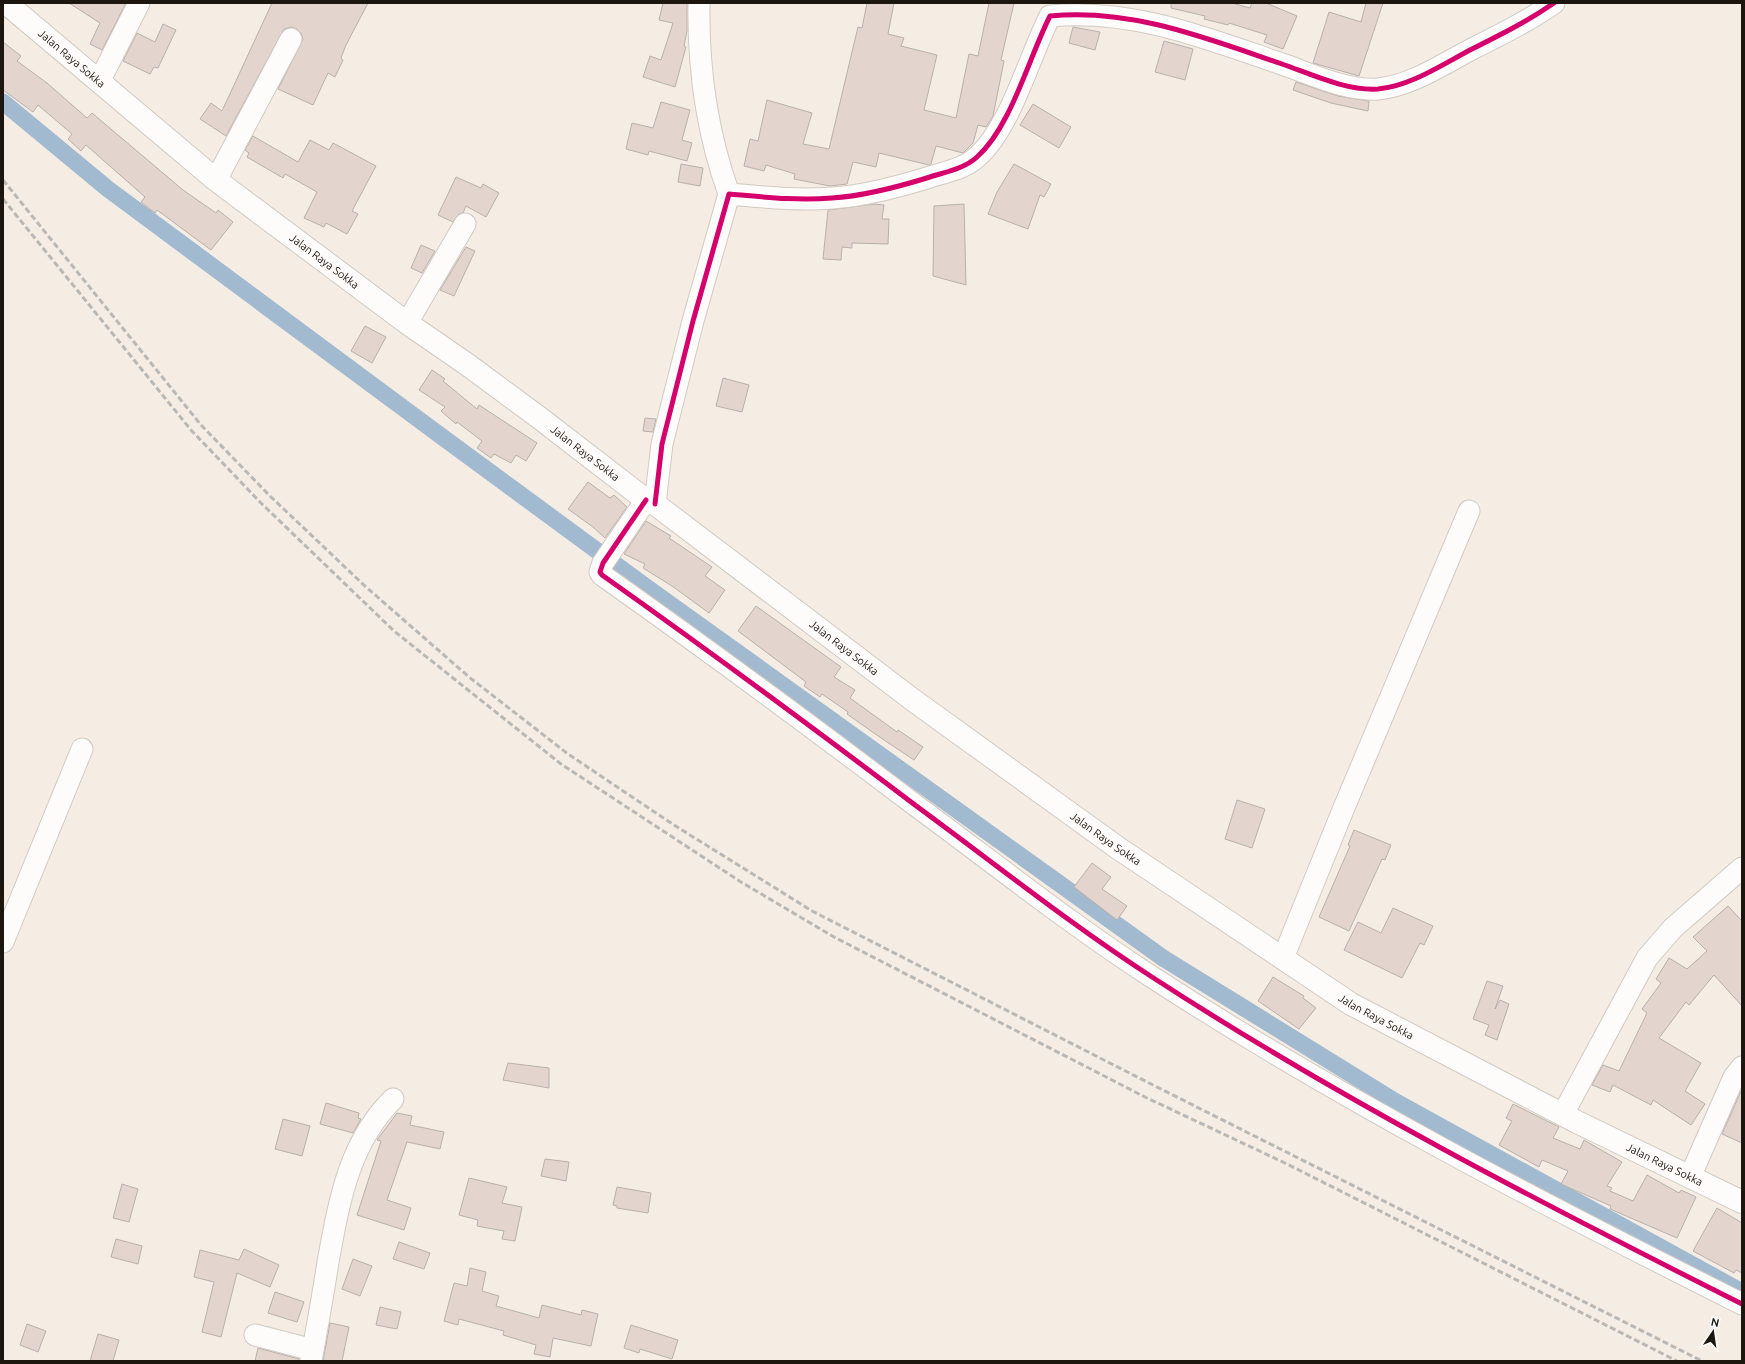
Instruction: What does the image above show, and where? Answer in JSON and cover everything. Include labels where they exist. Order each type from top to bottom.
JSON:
[{"type":"main road","name":"Jalan Raya Sokka","points":[[6,3],[216,180],[407,323],[541,419],[920,705],[1111,843],[1351,1004],[1562,1114],[1742,1202]]},
{"type":"street","points":[[99,82],[139,3]]},
{"type":"street","points":[[699,3],[700,59],[718,162],[729,194],[693,321],[662,444],[651,502],[603,563],[600,572],[602,575],[1033,893],[1150,976],[1229,1026],[1452,1154],[1579,1222],[1742,1304]]},
{"type":"street","points":[[729,194],[759,197],[831,198],[862,194],[901,186],[957,169],[976,158],[988,144],[1006,117],[1048,9],[1146,21],[1193,33],[1340,84],[1366,89],[1377,89],[1389,88],[1439,68],[1506,32],[1554,3]]},
{"type":"street","points":[[216,180],[291,39]]},
{"type":"street","points":[[407,323],[465,224]]},
{"type":"street","points":[[1283,958],[1346,802],[1468,511]]},
{"type":"street","points":[[3,942],[82,749]]},
{"type":"street","points":[[1562,1114],[1647,958],[1673,928],[1742,868]]},
{"type":"street","points":[[1690,1177],[1734,1077],[1742,1067]]},
{"type":"street","points":[[255,1335],[312,1355],[344,1183],[359,1144],[371,1124],[393,1099]]},
{"type":"building","points":[[69,3],[126,3],[102,50],[90,44],[100,23]]},
{"type":"building","points":[[272,3],[368,3],[346,45],[341,58],[343,60],[335,77],[328,73],[313,105],[278,89],[303,39],[301,33],[297,29],[291,27],[284,29],[226,136],[200,119],[211,103],[222,111]]},
{"type":"building","points":[[663,3],[687,3],[687,31],[684,46],[686,47],[675,87],[643,77],[650,56],[661,60],[673,23],[659,20]]},
{"type":"building","points":[[867,3],[894,3],[888,34],[904,38],[901,46],[937,55],[924,110],[956,118],[969,54],[978,56],[989,3],[1014,3],[1001,60],[1004,61],[993,116],[986,127],[978,125],[973,143],[963,153],[936,146],[931,164],[929,165],[879,153],[876,167],[853,162],[847,184],[830,186],[794,179],[795,174],[766,165],[764,171],[744,166],[750,139],[758,141],[767,100],[812,113],[803,144],[829,149],[858,27],[862,28]]},
{"type":"building","points":[[1171,3],[1232,3],[1250,8],[1252,3],[1266,3],[1297,16],[1283,49],[1264,42],[1267,35],[1229,23],[1228,25],[1204,19],[1205,16],[1171,8]]},
{"type":"building","points":[[1366,3],[1383,3],[1359,76],[1313,63],[1329,12],[1361,22]]},
{"type":"building","points":[[163,24],[176,30],[158,68],[154,67],[150,74],[123,61],[137,33],[155,42]]},
{"type":"building","points":[[1073,27],[1100,32],[1095,50],[1069,43]]},
{"type":"building","points":[[1164,41],[1193,49],[1185,80],[1155,72]]},
{"type":"building","points":[[3,42],[21,56],[17,61],[47,83],[87,118],[92,113],[183,190],[216,213],[218,210],[233,222],[211,250],[157,210],[155,213],[141,202],[145,197],[86,145],[81,151],[68,139],[72,134],[38,105],[33,112],[3,90]]},
{"type":"building","points":[[1296,82],[1338,96],[1369,101],[1368,111],[1331,103],[1293,90]]},
{"type":"building","points":[[661,102],[690,110],[682,140],[692,143],[687,161],[649,151],[648,155],[626,149],[632,123],[653,128]]},
{"type":"building","points":[[1033,104],[1071,127],[1059,148],[1020,125]]},
{"type":"building","points":[[253,136],[298,162],[310,140],[329,150],[333,143],[376,166],[352,211],[358,214],[347,234],[326,223],[324,227],[304,218],[317,192],[285,174],[283,178],[247,157],[249,153],[245,150]]},
{"type":"building","points":[[681,164],[703,168],[700,186],[678,182]]},
{"type":"building","points":[[1014,164],[1051,184],[1044,197],[1040,195],[1028,229],[988,214],[997,192]]},
{"type":"building","points":[[456,177],[481,188],[483,184],[499,193],[486,217],[466,206],[463,213],[459,214],[453,222],[438,215]]},
{"type":"building","points":[[874,204],[884,205],[882,219],[889,219],[888,244],[852,243],[852,248],[842,247],[841,260],[823,259],[828,210]]},
{"type":"building","points":[[964,204],[966,285],[933,276],[934,206]]},
{"type":"building","points":[[421,245],[435,251],[422,273],[411,268]]},
{"type":"building","points":[[466,247],[475,251],[454,296],[440,290]]},
{"type":"building","points":[[365,326],[386,337],[372,363],[351,351]]},
{"type":"building","points":[[432,370],[445,379],[443,381],[477,409],[479,405],[537,443],[526,461],[516,455],[511,463],[494,454],[491,458],[477,448],[482,441],[457,422],[456,424],[441,411],[445,407],[419,390]]},
{"type":"building","points":[[723,378],[749,385],[742,412],[716,406]]},
{"type":"building","points":[[645,418],[656,419],[653,432],[643,431]]},
{"type":"building","points":[[588,482],[610,498],[614,495],[627,507],[605,538],[593,527],[568,509]]},
{"type":"building","points":[[646,521],[671,536],[669,538],[712,567],[705,576],[725,590],[709,613],[672,586],[643,568],[645,564],[624,554]]},
{"type":"building","points":[[756,606],[841,667],[834,677],[855,690],[850,698],[897,732],[898,730],[923,747],[914,760],[847,714],[848,712],[822,694],[820,697],[804,686],[806,682],[738,631]]},
{"type":"building","points":[[1237,800],[1265,809],[1252,848],[1225,839]]},
{"type":"building","points":[[1354,830],[1391,845],[1385,860],[1382,859],[1349,931],[1319,917],[1350,846],[1348,845]]},
{"type":"building","points":[[1092,863],[1111,877],[1102,889],[1127,906],[1117,920],[1074,887]]},
{"type":"building","points":[[1728,906],[1742,921],[1742,1006],[1714,975],[1689,1005],[1686,1002],[1659,1038],[1701,1063],[1685,1091],[1705,1104],[1691,1125],[1653,1100],[1651,1105],[1613,1085],[1610,1092],[1592,1085],[1603,1065],[1619,1071],[1647,1013],[1642,1009],[1661,983],[1656,979],[1669,958],[1687,969],[1707,951],[1693,937]]},
{"type":"building","points":[[1393,908],[1433,926],[1424,945],[1420,943],[1402,978],[1344,950],[1358,922],[1381,933]]},
{"type":"building","points":[[1273,977],[1304,996],[1303,998],[1316,1008],[1299,1029],[1258,1001]]},
{"type":"building","points":[[1487,981],[1503,986],[1495,1009],[1500,1000],[1509,1004],[1497,1040],[1485,1035],[1489,1025],[1473,1019]]},
{"type":"building","points":[[508,1063],[549,1068],[549,1088],[503,1080]]},
{"type":"building","points":[[1742,1089],[1742,1143],[1722,1134]]},
{"type":"building","points":[[326,1103],[359,1113],[358,1118],[361,1119],[353,1133],[320,1124]]},
{"type":"building","points":[[1513,1104],[1559,1127],[1553,1138],[1580,1149],[1584,1140],[1622,1162],[1607,1186],[1612,1188],[1610,1191],[1633,1201],[1647,1175],[1679,1193],[1681,1190],[1696,1197],[1677,1238],[1610,1209],[1611,1206],[1561,1184],[1568,1171],[1542,1160],[1539,1167],[1499,1145],[1512,1121],[1506,1118]]},
{"type":"building","points":[[397,1113],[412,1116],[410,1125],[444,1132],[440,1149],[407,1142],[387,1200],[411,1208],[404,1230],[357,1215],[381,1141],[377,1140]]},
{"type":"building","points":[[283,1119],[310,1126],[302,1156],[275,1149]]},
{"type":"building","points":[[545,1159],[569,1162],[566,1181],[541,1176]]},
{"type":"building","points":[[469,1178],[507,1187],[502,1203],[522,1207],[515,1241],[502,1239],[504,1231],[477,1226],[478,1220],[459,1215]]},
{"type":"building","points":[[122,1184],[138,1189],[129,1222],[113,1218]]},
{"type":"building","points":[[617,1187],[651,1193],[648,1213],[617,1208],[617,1206],[613,1205]]},
{"type":"building","points":[[1717,1208],[1742,1223],[1742,1273],[1736,1270],[1734,1273],[1693,1251]]},
{"type":"building","points":[[116,1239],[142,1246],[138,1264],[111,1257]]},
{"type":"building","points":[[399,1242],[430,1253],[424,1269],[393,1259]]},
{"type":"building","points":[[244,1249],[279,1265],[270,1287],[237,1273],[221,1337],[202,1332],[214,1282],[194,1277],[200,1250],[239,1260]]},
{"type":"building","points":[[353,1259],[372,1266],[360,1296],[342,1289]]},
{"type":"building","points":[[470,1268],[486,1272],[482,1291],[499,1296],[496,1306],[539,1318],[542,1305],[581,1315],[582,1310],[598,1314],[591,1346],[553,1338],[550,1357],[534,1354],[536,1345],[503,1335],[504,1331],[459,1319],[458,1325],[444,1321],[454,1283],[467,1286]]},
{"type":"building","points":[[275,1292],[304,1302],[297,1322],[268,1313]]},
{"type":"building","points":[[380,1307],[401,1312],[397,1329],[376,1325]]},
{"type":"building","points":[[330,1323],[349,1327],[342,1361],[323,1361]]},
{"type":"building","points":[[27,1324],[46,1331],[38,1352],[20,1345]]},
{"type":"building","points":[[631,1325],[678,1340],[672,1359],[640,1349],[639,1353],[624,1348]]},
{"type":"building","points":[[98,1334],[119,1340],[113,1361],[90,1361]]},
{"type":"building","points":[[258,1348],[299,1359],[299,1361],[255,1361]]},
{"type":"waterway","points":[[3,102],[108,189],[441,436],[649,589],[1163,958],[1396,1102],[1742,1292]]},
{"type":"railway","points":[[3,180],[201,425],[270,496],[366,587],[469,677],[568,754],[674,825],[812,911],[1149,1083],[1702,1361]]},
{"type":"railway","points":[[3,199],[191,430],[261,503],[394,631],[561,764],[741,882],[834,937],[1145,1097],[1287,1164],[1677,1361]]},
{"type":"cycle path","points":[[655,504],[662,444],[693,321],[729,194],[793,199],[844,197],[894,188],[948,172],[972,161],[989,144],[1010,110],[1050,16],[1110,16],[1168,27],[1225,44],[1341,85],[1366,89],[1378,89],[1403,84],[1426,74],[1514,28],[1554,3]]},
{"type":"cycle path","points":[[646,500],[603,563],[600,572],[602,575],[760,689],[1062,915],[1152,977],[1223,1022],[1369,1108],[1517,1189],[1742,1304]]}]
